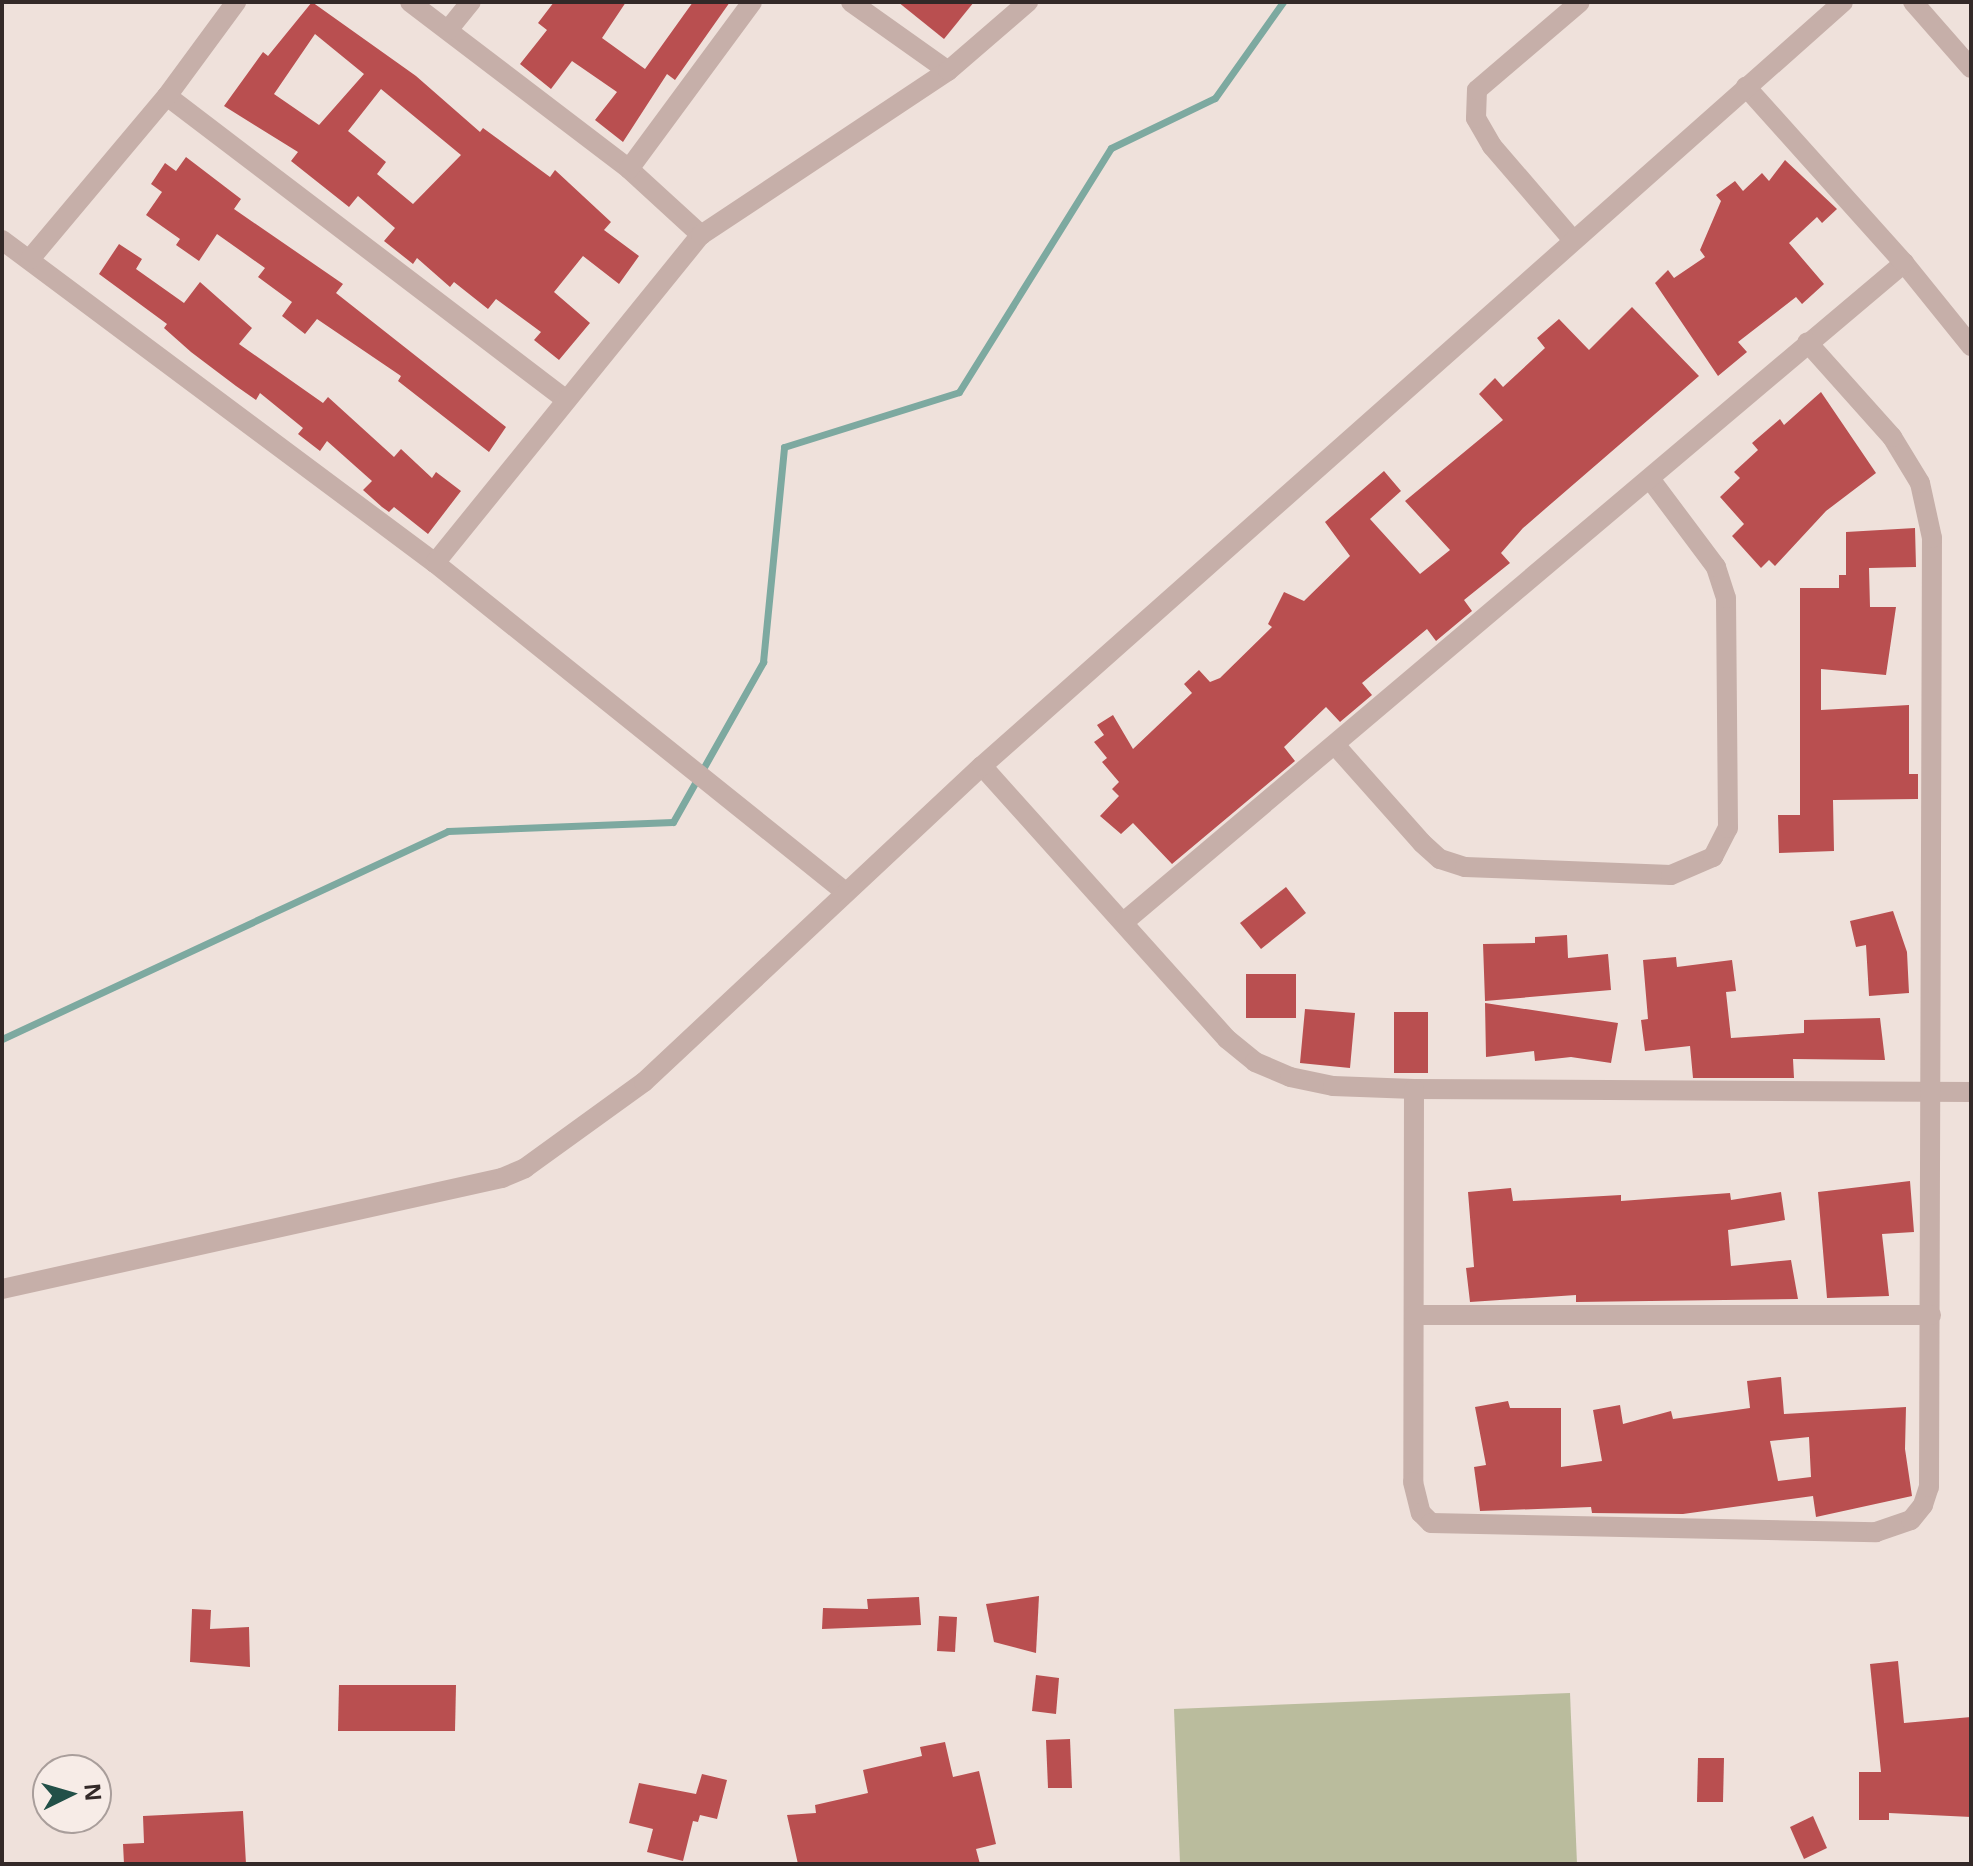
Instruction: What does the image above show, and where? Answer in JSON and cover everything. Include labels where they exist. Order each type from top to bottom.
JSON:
[{"type":"street","points":[[30,259],[167,96],[236,2]]},
{"type":"street","points":[[410,2],[629,169],[701,235]]},
{"type":"street","points":[[448,30],[471,2]]},
{"type":"street","points":[[629,169],[752,2]]},
{"type":"street","points":[[851,2],[948,71]]},
{"type":"street","points":[[435,563],[701,235],[948,71],[1028,2]]},
{"type":"street","points":[[1572,239],[1492,146],[1476,118],[1477,90],[1580,2]]},
{"type":"street","points":[[2,1289],[502,1178],[525,1168],[644,1082],[844,891],[982,766],[1572,239],[1843,2]]},
{"type":"street","points":[[1913,2],[1971,68]]},
{"type":"street","points":[[1746,87],[1904,263],[1971,346]]},
{"type":"street","points":[[167,96],[565,399]]},
{"type":"street","points":[[2,240],[435,563],[844,891]]},
{"type":"street","points":[[1125,921],[1651,480],[1807,342],[1904,263]]},
{"type":"street","points":[[1414,1089],[1413,1482],[1421,1513],[1431,1523],[1876,1532],[1911,1520],[1929,1487],[1932,538],[1920,483],[1892,437],[1807,342]]},
{"type":"street","points":[[1335,745],[1422,843],[1440,859],[1465,867],[1671,875],[1713,857],[1728,828],[1726,598],[1716,567],[1651,480]]},
{"type":"street","points":[[982,766],[1125,921],[1227,1039],[1255,1062],[1333,1086],[1971,1092]]},
{"type":"street","points":[[1414,1315],[1931,1315]]},
{"type":"green space","points":[[1570,1693],[1577,1864],[1180,1864],[1174,1709]]},
{"type":"building","points":[[312,2],[416,76],[480,132],[483,128],[550,177],[555,170],[611,222],[604,230],[639,256],[619,284],[583,256],[554,292],[590,323],[559,360],[534,340],[541,332],[496,299],[488,309],[454,282],[450,287],[417,258],[413,264],[384,241],[395,228],[358,196],[349,207],[291,161],[298,152],[224,106],[263,52],[268,56]],"holes":[[[315,34],[364,74],[319,125],[274,94]],[[381,89],[461,155],[413,204],[377,174],[386,162],[348,131]]]},
{"type":"building","points":[[554,2],[626,2],[602,38],[645,69],[693,2],[730,2],[675,80],[667,74],[623,142],[595,120],[617,92],[572,61],[551,89],[520,64],[547,30],[538,23]]},
{"type":"building","points":[[898,2],[974,2],[944,39]]},
{"type":"building","points":[[186,157],[241,199],[234,209],[343,284],[336,293],[506,427],[489,452],[398,381],[401,376],[317,319],[305,334],[282,316],[292,302],[258,277],[265,268],[217,234],[199,261],[176,245],[180,239],[146,215],[162,192],[151,184],[165,163],[176,171]]},
{"type":"building","points":[[1785,160],[1837,209],[1822,223],[1817,217],[1789,243],[1824,284],[1802,304],[1796,297],[1738,342],[1747,352],[1718,376],[1655,283],[1668,270],[1674,278],[1705,257],[1700,250],[1721,201],[1716,195],[1735,181],[1743,191],[1762,173],[1769,181]]},
{"type":"building","points":[[119,244],[142,259],[136,269],[184,303],[200,282],[252,328],[239,344],[323,403],[328,397],[394,457],[401,449],[432,478],[436,472],[461,491],[428,534],[394,507],[389,512],[363,490],[372,481],[327,441],[320,451],[298,434],[303,428],[260,393],[256,400],[236,386],[164,328],[167,324],[99,274]]},
{"type":"building","points":[[1632,307],[1699,376],[1523,528],[1501,553],[1510,563],[1464,600],[1472,611],[1436,641],[1427,629],[1362,683],[1372,695],[1340,722],[1326,707],[1284,747],[1295,761],[1172,864],[1133,823],[1121,834],[1100,816],[1119,796],[1112,789],[1119,782],[1102,762],[1107,758],[1094,742],[1104,735],[1097,725],[1113,715],[1133,749],[1192,693],[1184,684],[1199,670],[1210,682],[1220,678],[1272,627],[1268,624],[1284,592],[1304,601],[1350,556],[1325,522],[1384,471],[1401,491],[1370,519],[1420,574],[1450,550],[1405,501],[1503,420],[1479,394],[1495,378],[1503,387],[1545,348],[1537,338],[1559,319],[1589,350]]},
{"type":"building","points":[[1821,392],[1876,473],[1826,511],[1775,566],[1769,560],[1761,568],[1732,536],[1744,524],[1720,497],[1740,478],[1734,472],[1758,450],[1752,443],[1780,419],[1784,425]]},
{"type":"building","points":[[1915,528],[1916,567],[1869,568],[1870,607],[1896,607],[1886,675],[1821,669],[1821,710],[1909,705],[1909,774],[1918,774],[1918,799],[1833,800],[1834,851],[1779,853],[1778,815],[1800,815],[1800,588],[1839,588],[1839,575],[1846,575],[1846,532]]},
{"type":"building","points":[[1286,887],[1306,913],[1261,949],[1240,923]]},
{"type":"building","points":[[1893,911],[1907,952],[1909,993],[1869,996],[1866,945],[1856,947],[1850,921]]},
{"type":"building","points":[[1567,935],[1568,958],[1608,954],[1611,990],[1485,1001],[1483,944],[1535,943],[1535,937]]},
{"type":"building","points":[[1676,957],[1677,967],[1732,960],[1736,991],[1726,992],[1731,1038],[1804,1033],[1804,1020],[1880,1018],[1885,1060],[1793,1059],[1794,1078],[1693,1078],[1690,1046],[1645,1051],[1641,1020],[1648,1019],[1643,960]]},
{"type":"building","points":[[1246,974],[1296,974],[1296,1018],[1246,1018]]},
{"type":"building","points":[[1485,1003],[1618,1023],[1611,1063],[1571,1057],[1535,1061],[1534,1051],[1486,1057]]},
{"type":"building","points":[[1305,1009],[1355,1013],[1350,1068],[1300,1063]]},
{"type":"building","points":[[1394,1012],[1428,1012],[1428,1073],[1394,1073]]},
{"type":"building","points":[[1910,1181],[1914,1232],[1882,1234],[1889,1296],[1827,1298],[1818,1192]]},
{"type":"building","points":[[1511,1188],[1513,1201],[1621,1195],[1621,1201],[1730,1193],[1731,1200],[1781,1192],[1785,1220],[1728,1230],[1731,1266],[1791,1260],[1798,1299],[1576,1302],[1576,1295],[1470,1302],[1466,1268],[1474,1267],[1468,1192]]},
{"type":"building","points":[[1781,1377],[1784,1414],[1906,1407],[1905,1449],[1912,1496],[1816,1517],[1813,1496],[1683,1514],[1592,1513],[1591,1507],[1480,1511],[1474,1467],[1486,1465],[1475,1407],[1508,1401],[1510,1408],[1561,1408],[1561,1467],[1602,1461],[1593,1410],[1620,1405],[1623,1424],[1671,1411],[1673,1419],[1750,1408],[1747,1381]],"holes":[[[1809,1437],[1811,1477],[1778,1481],[1770,1441]]]},
{"type":"building","points":[[1039,1596],[1036,1653],[994,1642],[986,1604]]},
{"type":"building","points":[[919,1597],[921,1625],[822,1629],[823,1608],[868,1609],[867,1599]]},
{"type":"building","points":[[192,1609],[211,1610],[210,1629],[249,1627],[250,1667],[190,1662]]},
{"type":"building","points":[[939,1616],[957,1617],[955,1652],[937,1651]]},
{"type":"building","points":[[1898,1661],[1904,1723],[1971,1717],[1971,1817],[1889,1813],[1889,1820],[1859,1820],[1859,1772],[1881,1772],[1870,1664]]},
{"type":"building","points":[[1036,1675],[1059,1678],[1056,1714],[1032,1711]]},
{"type":"building","points":[[339,1685],[456,1685],[455,1731],[338,1731]]},
{"type":"building","points":[[1070,1739],[1072,1788],[1048,1788],[1046,1740]]},
{"type":"building","points":[[945,1742],[953,1777],[979,1771],[996,1844],[976,1849],[980,1864],[798,1864],[787,1815],[816,1813],[815,1805],[868,1793],[863,1770],[922,1756],[920,1747]]},
{"type":"building","points":[[1698,1758],[1724,1758],[1723,1802],[1697,1802]]},
{"type":"building","points":[[702,1774],[727,1780],[717,1819],[700,1815],[698,1822],[693,1821],[683,1861],[647,1852],[653,1829],[629,1823],[639,1783],[696,1794]]},
{"type":"building","points":[[243,1811],[246,1864],[124,1864],[123,1844],[144,1843],[143,1816]]},
{"type":"building","points":[[1813,1816],[1827,1848],[1804,1859],[1790,1827]]},
{"type":"waterway","points":[[2,1039],[448,831],[673,822],[763,662],[784,447],[959,392],[1111,148],[1215,98],[1283,2]]}]
